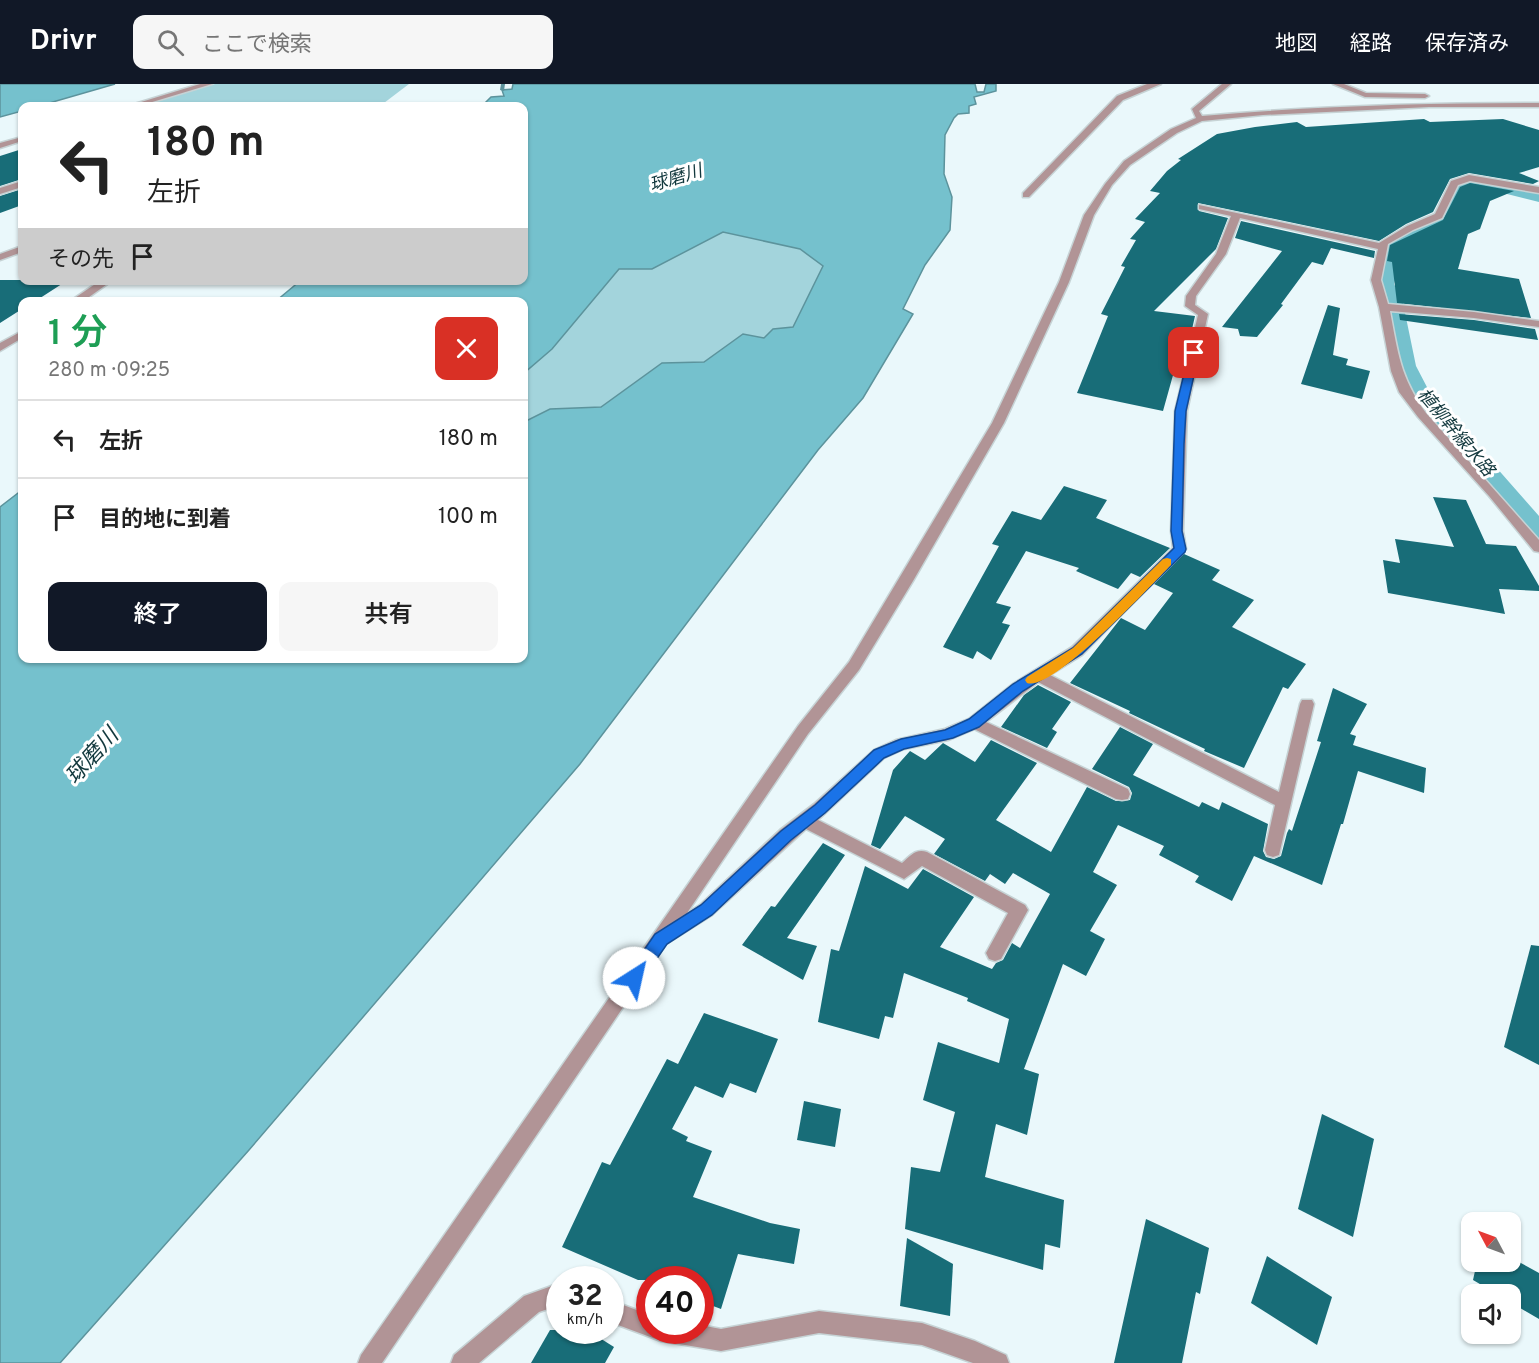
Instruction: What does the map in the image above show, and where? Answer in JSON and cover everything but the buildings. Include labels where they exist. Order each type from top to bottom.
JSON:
[{"type":"street","points":[[146,102],[208,84]]},
{"type":"street","points":[[1026,195],[1120,98],[1157,84]]},
{"type":"street","points":[[1200,119],[1195,111],[1227,84]]},
{"type":"street","points":[[1337,84],[1353,92],[1375,96],[1539,98]]},
{"type":"street","points":[[369,1363],[803,730],[854,666],[998,423],[1064,282],[1089,215],[1108,184],[1127,163],[1174,131],[1200,119],[1263,113],[1429,105],[1539,105]]},
{"type":"street","points":[[0,146],[18,140]]},
{"type":"street","points":[[1539,190],[1469,178],[1454,183],[1439,216],[1410,228],[1384,243],[1376,280],[1391,308],[1396,371],[1405,392],[1422,415],[1539,548]]},
{"type":"street","points":[[0,191],[18,184]]},
{"type":"street","points":[[1202,207],[1383,247]]},
{"type":"street","points":[[661,939],[706,910],[786,835],[805,821],[879,754],[901,744],[948,734],[974,723],[1018,688],[1077,651],[1180,549],[1177,531],[1180,411],[1203,314],[1190,306],[1191,296],[1221,254],[1236,216]]},
{"type":"street","points":[[0,257],[18,250]]},
{"type":"street","points":[[82,297],[100,285]]},
{"type":"street","points":[[1391,308],[1473,315],[1539,324]]},
{"type":"street","points":[[0,348],[18,337]]},
{"type":"street","points":[[1039,676],[1284,802]]},
{"type":"street","points":[[1273,850],[1307,704]]},
{"type":"street","points":[[974,723],[1122,794]]},
{"type":"street","points":[[805,821],[904,872],[921,857],[1019,910],[994,954]]},
{"type":"street","points":[[462,1363],[532,1304],[546,1299]]},
{"type":"street","points":[[714,1339],[721,1340],[819,1322],[922,1335],[975,1352],[998,1363]]},
{"type":"shaded area","points":[[215,84],[409,84],[385,102],[154,102]]},
{"type":"shaded area","points":[[723,232],[800,249],[823,266],[793,327],[773,329],[764,338],[743,334],[704,362],[662,363],[601,407],[550,409],[528,420],[528,370],[552,349],[619,269],[652,269]]},
{"type":"water","points":[[0,84],[115,84],[53,102],[18,102],[18,112],[0,117]]},
{"type":"water","name":"球磨川","points":[[513,84],[975,84],[977,92],[984,92],[986,84],[996,84],[996,91],[974,97],[976,104],[969,106],[969,113],[958,114],[954,118],[945,135],[944,174],[952,197],[950,230],[925,265],[903,309],[913,314],[863,398],[818,450],[580,764],[249,1150],[60,1363],[0,1363],[0,507],[18,493],[18,663],[528,663],[528,420],[550,409],[601,407],[662,363],[704,362],[743,334],[764,338],[773,329],[793,327],[823,266],[800,249],[723,232],[652,269],[619,269],[552,349],[528,370],[528,297],[281,297],[295,285],[528,285],[528,102],[486,102],[491,97],[504,96],[502,90],[512,89]]},
{"type":"waterway","points":[[502,90],[503,84]]},
{"type":"waterway","name":"植柳幹線水路","points":[[1539,196],[1487,184],[1465,185],[1448,220],[1394,247],[1384,284],[1392,303],[1405,366],[1418,393],[1539,532]]},
{"type":"slow traffic","points":[[1031,680],[1077,651],[1167,562]]},
{"type":"route","points":[[634,978],[661,939],[706,910],[786,835],[820,809],[879,754],[901,744],[948,734],[974,723],[1018,688],[1077,651],[1180,549],[1177,531],[1180,411],[1194,353]]}]
